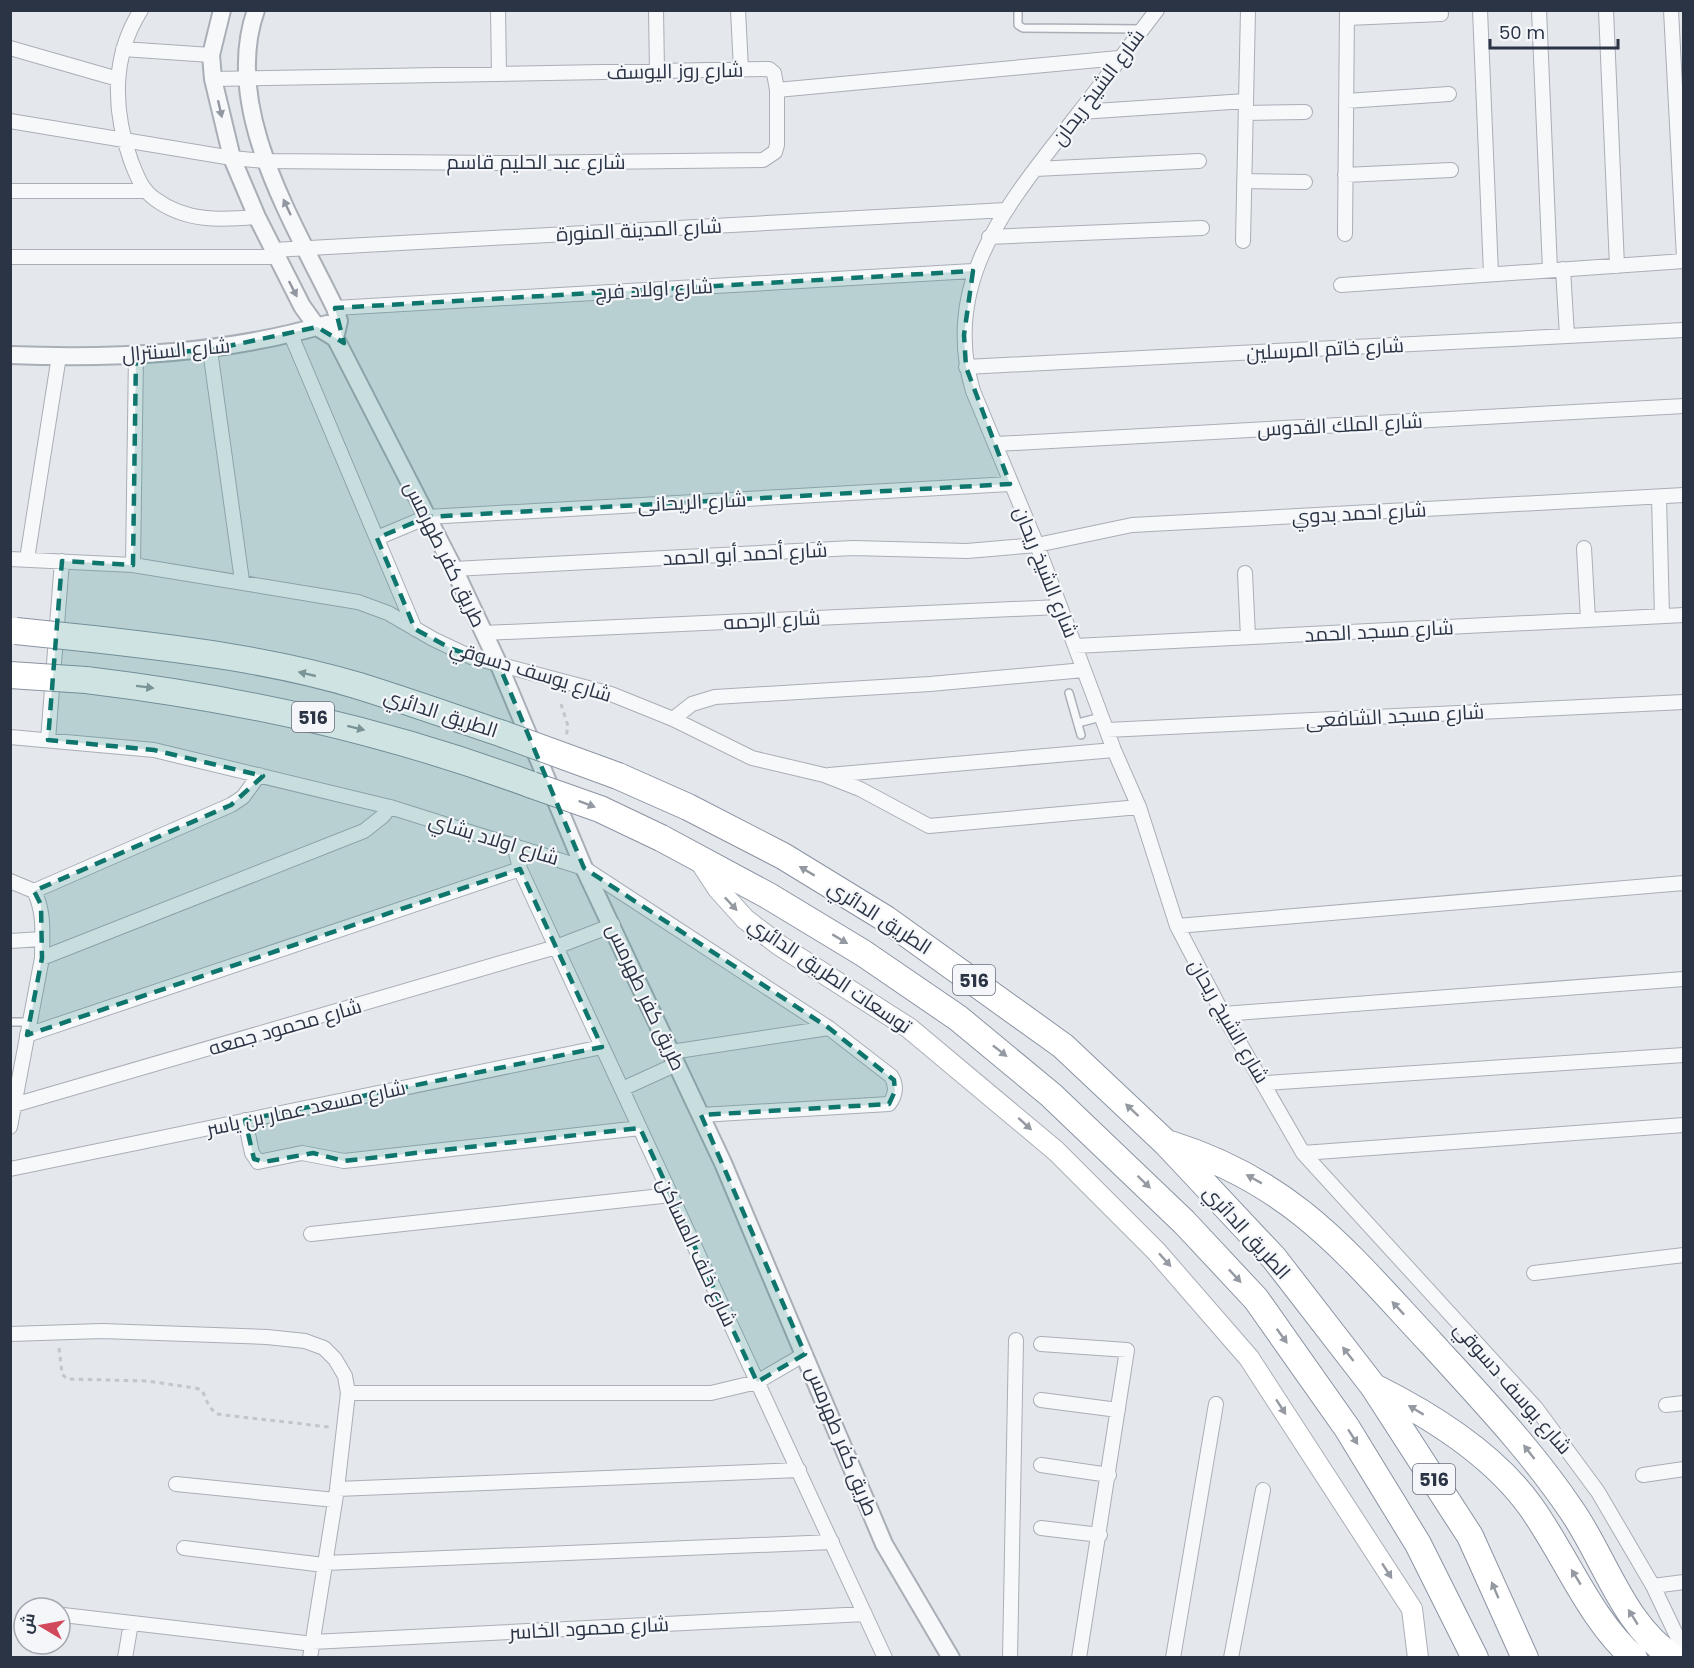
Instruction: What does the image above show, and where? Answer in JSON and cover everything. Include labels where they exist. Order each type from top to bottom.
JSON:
[{"type":"highway","name":"الطريق الدائري","points":[[13,631],[178,648],[254,661],[357,686],[503,734],[618,776],[688,807],[783,856],[886,919],[1063,1046],[1166,1143],[1274,1258],[1373,1386],[1470,1536],[1522,1650]]},
{"type":"highway","name":"الطريق الدائري","points":[[10,675],[87,680],[169,690],[317,718],[420,746],[600,809],[661,838],[767,895],[863,953],[958,1018],[1015,1063],[1122,1160],[1256,1299],[1308,1372],[1395,1505],[1444,1594],[1475,1658]]},
{"type":"highway","points":[[1166,1143],[1216,1160],[1263,1184],[1307,1215],[1340,1246],[1526,1448],[1580,1523],[1640,1629],[1674,1658]]},
{"type":"highway","points":[[1373,1386],[1431,1418],[1483,1458],[1530,1505],[1611,1635],[1635,1658]]},
{"type":"main road","name":"توسعات الطريق الدائري","points":[[697,857],[730,903],[761,932],[865,997],[948,1059],[1012,1112],[1107,1200],[1172,1268],[1249,1358],[1412,1609],[1419,1658]]},
{"type":"street","points":[[141,10],[123,49],[117,105],[124,140],[145,191],[157,201],[204,219],[257,217]]},
{"type":"street","points":[[222,10],[211,55],[213,79],[232,158],[274,253],[302,306],[317,327],[336,322]]},
{"type":"street","name":"طريق كفر طهرمس","points":[[256,10],[247,46],[246,78],[265,161],[306,248],[336,322],[499,664],[584,868],[700,1115],[805,1354],[884,1544],[951,1658]]},
{"type":"street","points":[[498,10],[498,74]]},
{"type":"street","points":[[656,10],[657,71]]},
{"type":"street","points":[[738,10],[741,69]]},
{"type":"street","name":"شارع الشيخ ريحان","points":[[1157,10],[1035,169],[989,237],[973,271],[964,335],[966,367],[1010,484],[1037,545],[1114,750],[1139,807],[1177,926],[1223,1014],[1265,1083],[1303,1153]]},
{"type":"street","points":[[1243,241],[1248,10]]},
{"type":"street","points":[[1480,10],[1491,274]]},
{"type":"street","points":[[1539,10],[1557,270],[1567,336]]},
{"type":"street","points":[[1606,10],[1617,266]]},
{"type":"street","points":[[1341,285],[1683,260],[1671,10]]},
{"type":"street","points":[[1345,234],[1347,14],[1441,14]]},
{"type":"street","points":[[10,48],[118,79]]},
{"type":"street","points":[[123,49],[211,55]]},
{"type":"street","points":[[777,90],[1119,58]]},
{"type":"street","name":"شارع روز اليوسف","points":[[213,79],[770,69],[774,73],[777,90]]},
{"type":"street","name":"شارع عبد الحليم قاسم","points":[[10,121],[232,158],[265,161],[501,164],[763,159],[775,152],[777,145],[777,90]]},
{"type":"street","points":[[1346,101],[1449,94]]},
{"type":"street","points":[[1080,112],[1246,107],[1305,112]]},
{"type":"street","points":[[1035,169],[1199,161]]},
{"type":"street","points":[[1345,176],[1451,170]]},
{"type":"street","points":[[1244,181],[1305,182]]},
{"type":"street","points":[[10,191],[145,191]]},
{"type":"street","name":"شارع المدينة المنورة","points":[[10,257],[274,253],[306,248],[1006,210]]},
{"type":"street","points":[[989,237],[1202,228]]},
{"type":"street","name":"شارع اولاد فرج","points":[[336,322],[973,271]]},
{"type":"street","name":"شارع السنترال","points":[[10,355],[59,356],[210,350],[291,335],[317,327]]},
{"type":"street","name":"شارع خاتم المرسلين","points":[[966,367],[1683,330]]},
{"type":"street","points":[[291,335],[415,629]]},
{"type":"street","points":[[210,350],[242,581]]},
{"type":"street","points":[[133,565],[136,354]]},
{"type":"street","points":[[27,559],[59,356]]},
{"type":"street","name":"شارع الملك القدوس","points":[[996,444],[1683,406]]},
{"type":"street","name":"شارع الريحانى","points":[[377,538],[427,516],[1010,484]]},
{"type":"street","name":"شارع احمد بدوي","points":[[1037,545],[1132,525],[1683,495]]},
{"type":"street","points":[[1659,496],[1662,616]]},
{"type":"street","name":"شارع أحمد أبو الحمد","points":[[454,569],[853,548],[941,552],[1037,545]]},
{"type":"street","points":[[1584,548],[1588,620]]},
{"type":"street","name":"شارع يوسف دسوقي","points":[[10,559],[133,565],[242,581],[358,602],[388,613],[452,649],[499,664],[590,687],[673,719],[752,758],[824,775],[878,797],[929,826],[1139,807]]},
{"type":"street","points":[[48,740],[62,561]]},
{"type":"street","points":[[1245,573],[1248,637]]},
{"type":"street","name":"شارع الرحمه","points":[[484,633],[1059,607]]},
{"type":"street","name":"شارع مسجد الحمد","points":[[1075,646],[1683,615]]},
{"type":"street","points":[[673,719],[692,704],[715,697],[930,684],[1084,670]]},
{"type":"street","name":"شارع مسجد الشافعى","points":[[1104,724],[1683,702]]},
{"type":"street","name":"شارع اولاد بشاي","points":[[10,737],[154,750],[390,807],[514,844],[584,868],[830,1028],[891,1076],[896,1090],[889,1104],[700,1115]]},
{"type":"street","points":[[824,775],[1114,750]]},
{"type":"street","points":[[34,891],[231,805],[243,797],[260,775]]},
{"type":"street","points":[[42,958],[364,831],[390,807]]},
{"type":"street","name":"شارع خلف المساكن","points":[[514,844],[520,869],[556,948],[885,1658]]},
{"type":"street","points":[[28,1028],[520,869]]},
{"type":"street","points":[[10,881],[34,891],[41,905],[42,939],[42,958],[10,1127]]},
{"type":"street","points":[[1177,926],[1683,883]]},
{"type":"street","name":"شارع محمود جمعه","points":[[13,1103],[556,948],[613,926]]},
{"type":"street","points":[[10,941],[42,939]]},
{"type":"street","points":[[1223,1014],[1683,979]]},
{"type":"street","points":[[622,1089],[674,1058],[830,1028]]},
{"type":"street","name":"شارع مسعد عمار بن ياسر","points":[[10,1169],[602,1047]]},
{"type":"street","points":[[1265,1083],[1683,1055]]},
{"type":"street","points":[[245,1120],[252,1153],[258,1162],[302,1153],[313,1153],[332,1161],[344,1161],[640,1128]]},
{"type":"street","points":[[1303,1153],[1683,1125]]},
{"type":"street","name":"شارع يوسف دسوقي","points":[[1303,1153],[1536,1408],[1598,1492],[1653,1586],[1683,1650]]},
{"type":"street","points":[[311,1234],[671,1195]]},
{"type":"street","points":[[1534,1273],[1683,1255]]},
{"type":"street","points":[[10,1334],[57,1332],[267,1337],[305,1341],[324,1348],[335,1359],[345,1376],[348,1393],[336,1494],[312,1648]]},
{"type":"street","points":[[1010,1658],[1016,1340]]},
{"type":"street","points":[[1041,1344],[1127,1350],[1100,1535],[1079,1658]]},
{"type":"street","points":[[348,1393],[711,1393],[757,1382],[805,1354]]},
{"type":"street","points":[[1041,1400],[1118,1410]]},
{"type":"street","points":[[1666,1405],[1683,1403]]},
{"type":"street","points":[[1173,1658],[1216,1404]]},
{"type":"street","points":[[1041,1464],[1108,1475]]},
{"type":"street","points":[[1642,1475],[1683,1469]]},
{"type":"street","points":[[176,1484],[336,1494],[799,1470]]},
{"type":"street","points":[[1231,1658],[1263,1490]]},
{"type":"street","points":[[1041,1528],[1100,1535]]},
{"type":"street","points":[[184,1548],[324,1564],[832,1542]]},
{"type":"street","points":[[1653,1586],[1683,1582]]},
{"type":"street","name":"شارع محمود الخاسر","points":[[72,1616],[312,1648],[865,1614]]},
{"type":"street","points":[[125,1658],[131,1623]]},
{"type":"lane","points":[[1018,10],[1018,25],[1023,28],[1143,29]]},
{"type":"lane","points":[[1069,693],[1081,735]]},
{"type":"lane","points":[[1078,723],[1104,724]]},
{"type":"lane","points":[[10,1022],[28,1028]]},
{"type":"path","points":[[561,704],[568,726]]},
{"type":"path","points":[[57,1332],[60,1368],[68,1379],[147,1382],[195,1388],[202,1390],[209,1407],[216,1414],[343,1429]]},
{"type":"highlighted area","points":[[973,271],[964,335],[966,367],[1010,484],[427,517],[377,538],[415,629],[452,649],[499,665],[584,868],[829,1028],[894,1080],[895,1091],[889,1104],[701,1115],[805,1354],[757,1382],[640,1128],[344,1161],[313,1153],[264,1162],[254,1159],[245,1120],[602,1047],[520,869],[27,1035],[42,958],[41,905],[34,891],[231,805],[263,776],[154,750],[48,740],[62,561],[133,565],[136,354],[210,350],[317,327],[344,343],[335,308]]}]
